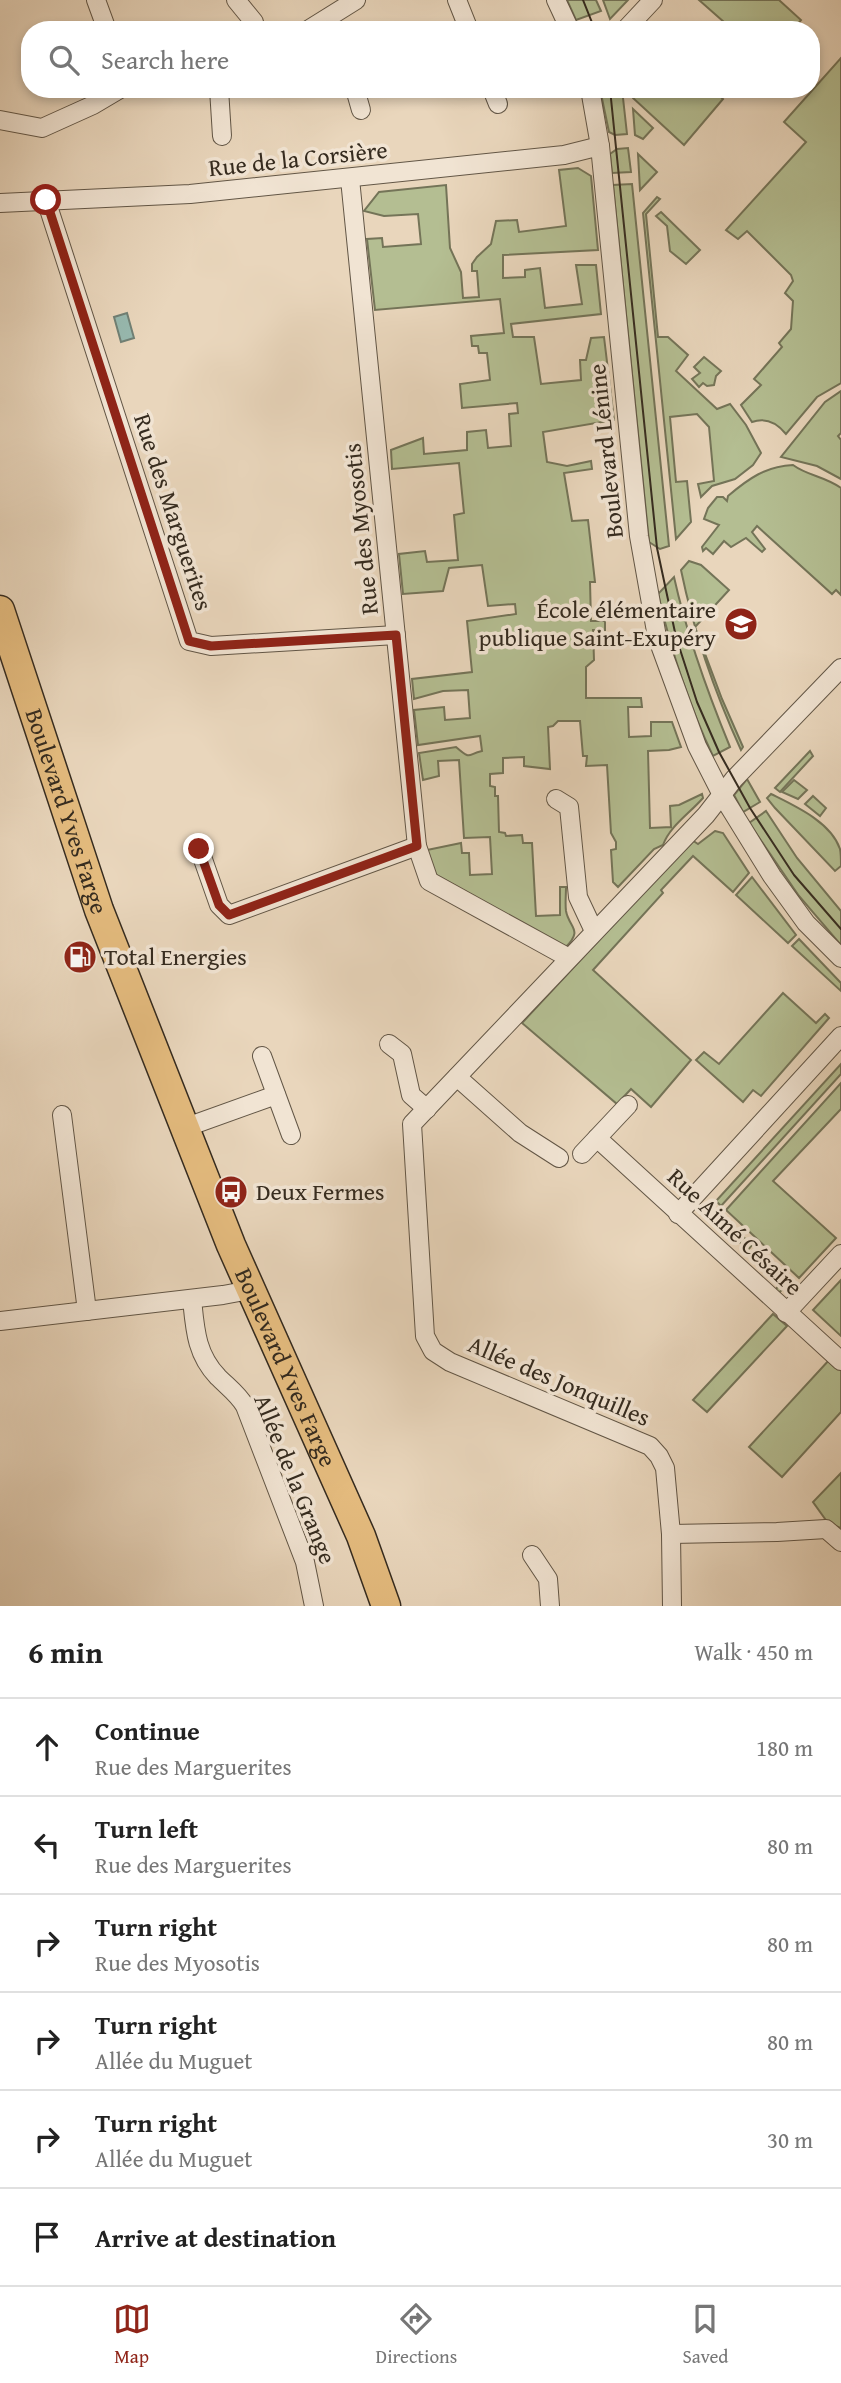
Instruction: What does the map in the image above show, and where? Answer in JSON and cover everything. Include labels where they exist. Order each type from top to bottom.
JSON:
[{"type":"main road","name":"Boulevard Yves Farge","points":[[0,610],[99,910],[250,1290],[361,1536],[386,1606]]},
{"type":"street","points":[[96,0],[104,21]]},
{"type":"street","points":[[236,0],[253,21]]},
{"type":"street","points":[[336,21],[356,0]]},
{"type":"street","points":[[457,0],[465,21]]},
{"type":"street","points":[[556,0],[566,21]]},
{"type":"street","points":[[633,21],[653,0]]},
{"type":"street","points":[[0,120],[41,128],[105,98]]},
{"type":"street","points":[[220,98],[222,136]]},
{"type":"street","points":[[358,98],[361,110]]},
{"type":"street","name":"Boulevard Lénine","points":[[592,98],[600,146],[644,571],[657,637],[697,746],[722,795],[772,876],[806,923],[841,958]]},
{"type":"street","name":"Rue de la Corsière","points":[[0,203],[190,194],[350,179],[564,155],[600,146]]},
{"type":"street","name":"Rue des Myosotis","points":[[350,179],[417,846],[429,881],[569,958]]},
{"type":"street","name":"Rue des Marguerites","points":[[46,200],[189,641],[211,646],[396,635]]},
{"type":"street","points":[[722,795],[734,779],[841,668]]},
{"type":"street","name":"Allée des Jonquilles","points":[[673,1606],[671,1534],[665,1468],[650,1446],[450,1362],[433,1351],[425,1336],[412,1124],[722,795]]},
{"type":"street","points":[[556,799],[569,807],[578,897],[594,931]]},
{"type":"street","points":[[199,849],[219,905],[229,915],[417,846]]},
{"type":"street","points":[[678,1214],[841,1036]]},
{"type":"street","points":[[389,1044],[402,1054],[411,1095],[427,1109]]},
{"type":"street","points":[[262,1056],[291,1135]]},
{"type":"street","points":[[457,1077],[520,1133],[559,1158]]},
{"type":"street","points":[[184,1128],[276,1095]]},
{"type":"street","points":[[582,1154],[628,1105]]},
{"type":"street","points":[[62,1115],[88,1311]]},
{"type":"street","name":"Rue Aimé Césaire","points":[[597,1138],[841,1361]]},
{"type":"street","points":[[786,1313],[841,1254]]},
{"type":"street","points":[[0,1321],[250,1290]]},
{"type":"street","name":"Allée de la Grange","points":[[192,1299],[196,1339],[201,1354],[244,1406],[305,1562],[314,1606]]},
{"type":"street","points":[[671,1534],[826,1529],[841,1542]]},
{"type":"street","points":[[532,1555],[548,1580],[550,1606]]},
{"type":"green space","points":[[567,0],[596,0],[601,11],[576,20]]},
{"type":"green space","points":[[603,0],[628,0],[610,19]]},
{"type":"green space","points":[[699,0],[779,0],[801,20],[800,21],[723,21]]},
{"type":"green space","points":[[841,58],[841,383],[817,397],[786,434],[771,422],[752,422],[741,405],[761,385],[754,379],[782,347],[779,343],[791,329],[793,301],[785,293],[793,281],[791,275],[747,231],[738,239],[726,230],[806,142],[784,122],[805,98],[820,98],[820,82]]},
{"type":"green space","points":[[602,98],[623,98],[627,134],[615,135],[609,132]]},
{"type":"green space","points":[[633,98],[723,99],[684,145]]},
{"type":"green space","points":[[633,109],[653,128],[643,139],[635,135]]},
{"type":"green space","points":[[628,148],[631,172],[612,173],[610,154],[617,149]]},
{"type":"green space","points":[[638,154],[657,172],[640,190]]},
{"type":"green space","points":[[578,168],[591,176],[598,250],[503,255],[503,278],[525,277],[525,270],[540,268],[545,308],[582,304],[576,265],[596,265],[601,314],[511,324],[513,337],[534,337],[541,384],[581,380],[580,360],[586,360],[591,338],[604,337],[614,420],[543,432],[547,462],[567,466],[591,461],[592,469],[564,473],[572,521],[588,520],[595,582],[590,582],[591,621],[605,621],[605,630],[593,630],[594,660],[586,667],[586,698],[641,698],[642,707],[628,707],[629,737],[651,736],[651,722],[672,722],[681,747],[648,751],[650,828],[671,827],[670,806],[679,805],[702,794],[703,798],[675,826],[663,845],[654,849],[618,887],[613,882],[611,850],[616,849],[616,842],[611,833],[607,765],[586,766],[587,756],[583,756],[580,721],[558,721],[548,727],[550,769],[524,766],[524,757],[503,758],[503,773],[490,774],[490,786],[495,787],[495,796],[498,796],[499,832],[505,833],[506,836],[522,835],[523,843],[532,843],[536,916],[560,915],[560,887],[566,887],[566,911],[574,929],[574,937],[565,948],[433,873],[427,850],[461,843],[462,853],[469,853],[470,875],[492,874],[490,837],[464,838],[459,760],[438,761],[439,776],[423,780],[419,753],[456,747],[467,755],[482,751],[480,736],[418,745],[414,710],[444,707],[445,720],[470,718],[468,690],[443,691],[414,699],[412,679],[472,672],[467,621],[516,614],[515,604],[488,606],[482,565],[449,568],[443,591],[403,594],[399,554],[425,551],[427,562],[458,560],[454,515],[464,513],[459,463],[392,469],[391,450],[423,438],[424,454],[467,450],[467,432],[486,430],[488,448],[511,446],[509,414],[518,413],[517,403],[462,408],[460,384],[490,380],[487,353],[479,353],[478,346],[472,346],[471,336],[504,333],[500,299],[375,310],[367,239],[382,238],[383,247],[421,244],[418,214],[384,216],[364,211],[379,192],[446,185],[450,248],[461,272],[463,298],[479,297],[477,271],[472,271],[472,264],[491,244],[496,221],[517,220],[519,232],[566,226],[559,170]]},
{"type":"green space","points":[[632,184],[669,546],[660,549],[649,542],[613,185]]},
{"type":"green space","points":[[657,197],[660,199],[646,214],[658,337],[668,337],[688,355],[676,371],[717,409],[730,404],[746,425],[761,453],[753,465],[735,479],[712,486],[701,497],[698,484],[714,481],[709,427],[697,414],[670,417],[676,482],[687,481],[691,522],[676,539],[643,213]]},
{"type":"green space","points":[[661,212],[700,250],[686,264],[670,251],[667,226],[656,216]]},
{"type":"green space","points":[[704,357],[721,371],[716,376],[714,385],[707,386],[703,383],[699,387],[692,379],[700,373],[694,367]]},
{"type":"green space","points":[[841,391],[841,433],[838,436],[841,440],[841,479],[817,466],[781,457],[825,402]]},
{"type":"green space","points":[[793,465],[841,488],[841,595],[836,590],[832,594],[757,526],[752,532],[765,549],[762,552],[746,538],[731,547],[724,541],[713,554],[706,548],[703,551],[702,547],[719,525],[704,519],[708,508],[717,497],[723,497],[727,501],[728,496],[758,474]]},
{"type":"green space","points":[[689,561],[701,565],[729,590],[695,627],[681,570]]},
{"type":"green space","points":[[674,577],[698,663],[730,747],[713,756],[681,676],[658,594]]},
{"type":"green space","points":[[695,628],[743,747],[741,750],[722,706]]},
{"type":"green space","points":[[810,751],[813,756],[780,792],[775,788]]},
{"type":"green space","points":[[747,779],[760,802],[743,812],[734,795]]},
{"type":"green space","points":[[794,780],[807,790],[798,799],[782,792]]},
{"type":"green space","points":[[771,794],[811,816],[829,831],[840,849],[841,866],[835,871],[775,808],[767,798]]},
{"type":"green space","points":[[813,796],[826,808],[820,816],[805,804]]},
{"type":"green space","points":[[766,811],[797,858],[841,911],[841,945],[799,896],[749,823]]},
{"type":"green space","points":[[715,831],[723,833],[749,873],[733,892],[693,856],[593,970],[691,1060],[651,1107],[631,1089],[617,1104],[522,1023],[692,840],[698,844]]},
{"type":"green space","points":[[752,877],[796,935],[788,943],[736,895]]},
{"type":"green space","points":[[799,939],[841,983],[841,991],[792,946]]},
{"type":"green space","points":[[783,993],[816,1023],[825,1014],[829,1018],[761,1096],[753,1090],[743,1102],[696,1060],[704,1052],[719,1064]]},
{"type":"green space","points":[[841,1064],[841,1074],[721,1206],[716,1201]]},
{"type":"green space","points":[[841,1083],[841,1109],[773,1181],[836,1238],[799,1278],[726,1210]]},
{"type":"green space","points":[[721,1216],[752,1245],[748,1250],[716,1221]]},
{"type":"green space","points":[[756,1248],[791,1280],[777,1295],[774,1291],[783,1281],[752,1253]]},
{"type":"green space","points":[[841,1280],[841,1336],[813,1310]]},
{"type":"green space","points":[[773,1314],[787,1326],[707,1412],[693,1400]]},
{"type":"green space","points":[[830,1359],[841,1370],[841,1412],[782,1477],[749,1447]]},
{"type":"green space","points":[[841,1473],[841,1528],[828,1523],[813,1502]]},
{"type":"water","points":[[127,313],[134,338],[121,342],[114,317]]},
{"type":"tram line","points":[[583,0],[591,21]]},
{"type":"tram line","points":[[611,98],[657,548],[676,637],[697,702],[719,752],[750,808],[794,875],[841,929]]},
{"type":"place","name":"École élémentaire publique Saint-Exupéry","points":[[741,624]]},
{"type":"place","name":"Total Energies","points":[[80,957]]},
{"type":"place","name":"Deux Fermes","points":[[231,1192]]},
{"type":"route","points":[[46,200],[189,641],[211,646],[396,635],[417,846],[229,915],[219,905],[199,849]]}]
